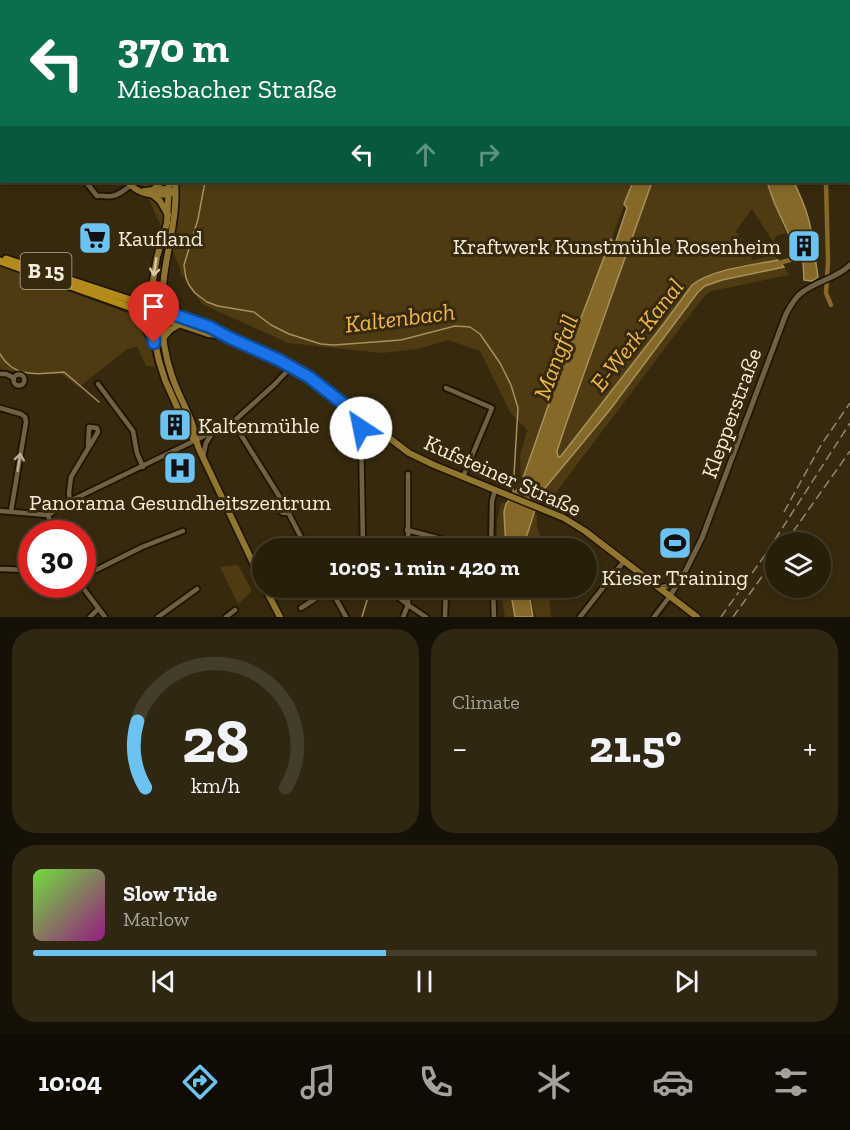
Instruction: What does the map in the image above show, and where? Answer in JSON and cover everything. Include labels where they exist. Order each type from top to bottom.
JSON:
[{"type":"main road","points":[[129,183],[142,192],[171,192]]},
{"type":"main road","points":[[153,193],[160,183]]},
{"type":"main road","points":[[169,183],[174,218],[164,287],[163,319],[167,360],[195,431],[202,458],[252,561]]},
{"type":"main road","points":[[154,343],[152,287],[175,183]]},
{"type":"main road","points":[[153,193],[168,216]]},
{"type":"main road","name":"Kufsteiner Straße","points":[[0,257],[134,305]]},
{"type":"main road","name":"Kufsteiner Straße","points":[[0,261],[152,311],[163,319],[210,327],[268,354],[309,377],[409,453],[564,518],[585,531],[697,617]]},
{"type":"main road","points":[[152,287],[146,296],[134,305],[154,343],[165,380],[189,434],[196,441]]},
{"type":"main road","points":[[164,287],[182,321],[164,338]]},
{"type":"main road","name":"Kufsteiner Straße","points":[[152,311],[163,311],[182,321]]},
{"type":"main road","points":[[270,598],[280,617]]},
{"type":"street","points":[[87,183],[97,196],[114,196],[129,183]]},
{"type":"street","name":"Klepperstraße","points":[[670,596],[686,572],[702,538],[786,314],[800,294],[850,266]]},
{"type":"street","points":[[0,511],[48,515],[70,501],[233,422],[274,386],[291,367]]},
{"type":"street","points":[[0,374],[14,378]]},
{"type":"street","points":[[98,384],[133,431],[137,453],[143,467]]},
{"type":"street","points":[[446,388],[492,408],[463,477]]},
{"type":"street","points":[[0,408],[21,414],[25,417],[26,422],[11,512]]},
{"type":"street","points":[[363,538],[361,428],[364,420]]},
{"type":"street","points":[[233,422],[281,499]]},
{"type":"street","points":[[202,458],[206,443],[213,432]]},
{"type":"street","points":[[70,501],[71,477],[88,447]]},
{"type":"street","points":[[407,538],[408,474]]},
{"type":"street","points":[[491,538],[492,501],[499,491]]},
{"type":"street","points":[[281,499],[285,498],[291,502],[291,509],[288,512]]},
{"type":"street","points":[[281,499],[279,510],[283,513],[288,512]]},
{"type":"street","points":[[288,512],[301,538]]},
{"type":"street","points":[[48,515],[50,520]]},
{"type":"street","points":[[407,530],[437,538]]},
{"type":"street","points":[[96,570],[142,547],[183,531]]},
{"type":"street","points":[[580,617],[624,561]]},
{"type":"street","points":[[0,569],[18,570]]},
{"type":"street","points":[[659,588],[678,584]]},
{"type":"street","points":[[158,617],[197,589]]},
{"type":"street","points":[[654,617],[670,596]]},
{"type":"street","points":[[91,598],[105,617]]},
{"type":"street","points":[[301,608],[316,598]]},
{"type":"street","points":[[336,598],[346,617]]},
{"type":"street","points":[[399,598],[426,617]]},
{"type":"street","points":[[404,617],[408,598]]},
{"type":"street","points":[[445,617],[446,598]]},
{"type":"street","points":[[493,598],[494,617]]},
{"type":"street","points":[[90,617],[99,609]]},
{"type":"street","points":[[226,617],[235,610]]},
{"type":"shaded area","points":[[141,183],[633,183],[554,389],[521,484],[520,456],[527,430],[510,412],[480,351],[448,340],[418,349],[382,353],[288,343],[202,304],[183,276],[181,277],[180,268]]},
{"type":"shaded area","points":[[633,183],[652,183],[566,424],[557,451],[558,457],[692,285],[721,271],[745,266],[778,260],[784,267],[722,280],[705,286],[698,292],[609,411],[540,494],[527,538],[505,538],[504,512],[506,504],[521,484],[611,239],[615,244],[627,208],[624,204]]},
{"type":"shaded area","points":[[652,183],[767,183],[786,233],[776,236],[773,242],[752,209],[736,231],[753,260],[775,255],[778,260],[721,271],[692,285],[558,458],[557,451]]},
{"type":"shaded area","points":[[767,183],[794,183],[808,216],[812,238],[790,237]]},
{"type":"shaded area","points":[[809,256],[815,257],[818,277],[812,281],[804,280],[803,261],[809,261]]},
{"type":"shaded area","points":[[0,266],[130,314],[146,338],[155,367],[146,366],[137,346],[126,350],[79,387],[61,374],[23,373],[1,369]]},
{"type":"shaded area","points":[[784,267],[789,275],[712,291],[706,295],[551,499],[545,486],[605,415],[698,292],[705,286],[722,280]]},
{"type":"shaded area","points":[[501,502],[506,504],[504,512],[505,538],[497,538]]},
{"type":"shaded area","points":[[534,514],[537,515],[537,526],[541,538],[526,538]]},
{"type":"shaded area","points":[[238,565],[252,591],[238,604],[220,567]]},
{"type":"shaded area","points":[[502,598],[512,598],[515,617],[505,617]]},
{"type":"shaded area","points":[[512,598],[530,598],[533,617],[515,617]]},
{"type":"shaded area","points":[[532,598],[549,598],[551,617],[536,617]]},
{"type":"waterway","name":"Kaltenbach","points":[[205,183],[198,219],[184,265],[189,285],[207,302],[254,312],[271,325],[289,334],[321,344],[401,340],[455,326],[470,327],[480,334],[500,363],[511,385],[518,408],[513,492]]},
{"type":"waterway","points":[[826,183],[828,262],[826,293],[831,305]]},
{"type":"waterway","name":"E-Werk-Kanal","points":[[776,264],[793,259],[798,251]]},
{"type":"waterway","points":[[0,354],[13,368],[20,371],[37,374],[64,372],[99,402]]},
{"type":"waterway","points":[[362,617],[368,598]]},
{"type":"railway","points":[[784,512],[821,445],[850,403]]},
{"type":"railway","points":[[721,617],[765,555],[850,423]]},
{"type":"railway","points":[[793,532],[850,451]]},
{"type":"railway","points":[[733,617],[765,572]]},
{"type":"place","name":"Kaufland","points":[[95,238]]},
{"type":"place","name":"Kraftwerk Kunstmühle Rosenheim","points":[[804,246]]},
{"type":"place","name":"Kaltenmühle","points":[[175,425]]},
{"type":"place","name":"Panorama Gesundheitszentrum","points":[[180,468]]},
{"type":"place","name":"Kieser Training","points":[[675,543]]},
{"type":"route","points":[[154,343],[152,307],[210,327],[309,377],[364,420],[361,428]]},
{"type":"water label","name":"Mangfall","points":[[556,357]]}]
